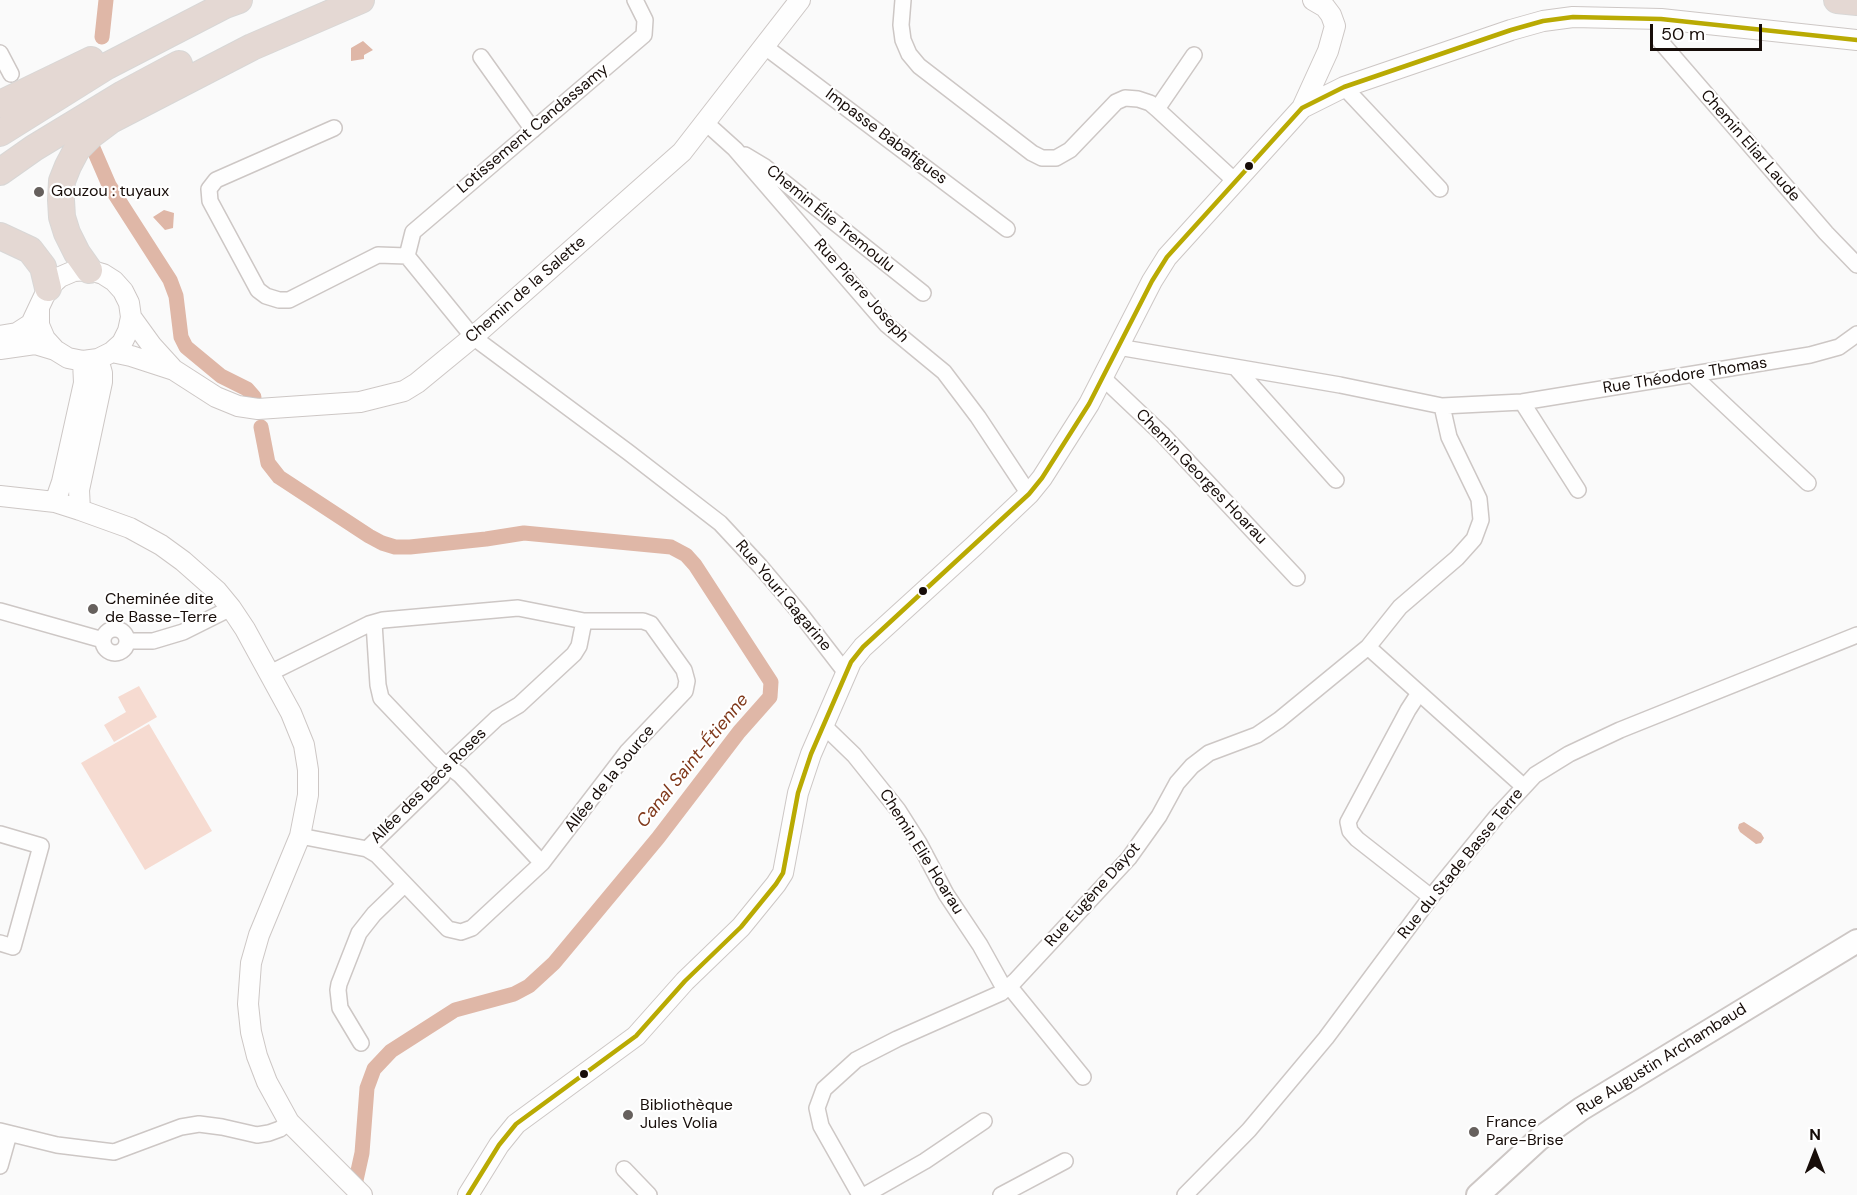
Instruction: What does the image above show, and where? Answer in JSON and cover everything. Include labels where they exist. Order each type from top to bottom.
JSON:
[{"type":"highway","points":[[0,172],[34,148],[123,93],[238,34],[326,0]]},
{"type":"highway","points":[[89,270],[67,233],[62,216],[61,200],[62,181],[68,166],[77,149],[91,135],[111,120],[252,46],[361,0]]},
{"type":"highway","points":[[1837,0],[1857,2]]},
{"type":"highway","points":[[0,104],[81,63],[232,3]]},
{"type":"highway","points":[[0,133],[107,66],[232,3]]},
{"type":"highway","points":[[0,236],[30,250],[43,267],[44,298]]},
{"type":"main road","name":"Rue Augustin Archambaud","points":[[1478,1195],[1539,1139],[1581,1109],[1857,941]]},
{"type":"street","name":"Lotissement Candassamy","points":[[407,256],[412,232],[644,35],[645,20],[635,0]]},
{"type":"street","name":"Chemin de la Salette","points":[[98,358],[131,356],[174,370],[216,397],[238,406],[258,409],[360,402],[404,391],[473,337],[682,152],[800,0]]},
{"type":"street","points":[[903,0],[901,25],[903,40],[909,54],[919,66],[1032,153],[1042,158],[1056,158],[1070,150],[1116,102],[1125,98],[1138,99],[1150,103],[1235,181]]},
{"type":"street","points":[[468,1195],[499,1145],[516,1124],[636,1036],[685,981],[741,927],[776,884],[783,873],[798,793],[811,754],[846,673],[863,646],[975,546],[1029,494],[1042,478],[1068,439],[1152,281],[1167,258],[1302,108],[1328,51],[1335,26],[1325,7],[1313,0]]},
{"type":"street","points":[[1302,108],[1344,87],[1543,21],[1573,18],[1660,20],[1857,40]]},
{"type":"street","name":"Chemin Eliar Laude","points":[[1660,20],[1660,41],[1826,233],[1857,265]]},
{"type":"street","name":"Impasse Babafigues","points":[[764,46],[1007,229]]},
{"type":"street","points":[[0,53],[11,74]]},
{"type":"street","points":[[1157,109],[1194,55]]},
{"type":"street","points":[[481,57],[533,130]]},
{"type":"street","points":[[1344,87],[1440,189]]},
{"type":"street","name":"Rue Pierre Joseph","points":[[705,122],[735,149],[887,325],[944,372],[978,417],[1029,494]]},
{"type":"street","points":[[334,128],[216,180],[209,189],[210,201],[258,290],[266,296],[289,300],[378,255],[407,256],[473,337]]},
{"type":"street","name":"Chemin Élie Tremoulu","points":[[735,149],[765,166],[922,293]]},
{"type":"street","points":[[0,336],[18,333],[31,324],[44,298],[60,277],[74,271],[89,270],[103,274],[114,281],[126,297],[131,317],[128,331],[122,343],[98,358],[84,383],[56,502]]},
{"type":"street","points":[[44,298],[39,325],[45,339],[55,350]]},
{"type":"street","name":"Chemin de la Salette","points":[[131,317],[152,346],[174,370]]},
{"type":"street","name":"Rue Théodore Thomas","points":[[1118,347],[1340,385],[1442,406],[1522,402],[1810,355],[1839,347],[1857,334]]},
{"type":"street","name":"Rue Youri Gagarine","points":[[473,337],[720,523],[800,612],[846,673]]},
{"type":"street","points":[[0,350],[35,344],[55,350],[68,358],[98,358]]},
{"type":"street","points":[[80,510],[79,490],[102,382],[98,358]]},
{"type":"street","points":[[1236,368],[1336,480]]},
{"type":"street","points":[[1693,375],[1808,483]]},
{"type":"street","name":"Chemin Georges Hoarau","points":[[1102,378],[1162,434],[1297,578]]},
{"type":"street","points":[[1522,402],[1578,490]]},
{"type":"street","name":"Rue Eugène Dayot","points":[[860,1195],[821,1126],[817,1108],[824,1089],[856,1060],[1007,988],[1129,858],[1159,816],[1178,783],[1192,766],[1209,753],[1257,735],[1279,720],[1368,647],[1401,607],[1474,540],[1480,520],[1479,499],[1471,478],[1449,437],[1442,406]]},
{"type":"street","points":[[0,496],[56,502],[130,528],[161,545],[199,574],[231,608],[270,673],[300,734],[309,770],[308,795],[300,836],[259,935],[251,963],[249,981],[251,1032],[256,1056],[289,1122],[362,1195]]},
{"type":"street","points":[[0,611],[103,640],[106,632],[114,629],[122,631],[128,641],[153,641],[173,635],[231,608]]},
{"type":"street","name":"Allée de la Source","points":[[270,673],[383,620],[499,608],[518,608],[584,621],[643,621],[651,624],[684,670],[687,681],[685,691],[627,752],[542,863],[472,928],[461,932],[448,929],[377,855],[367,849]]},
{"type":"street","name":"Allée des Becs Roses","points":[[367,849],[442,776],[447,765],[497,718],[519,705],[574,654],[579,646],[584,621]]},
{"type":"street","points":[[374,623],[381,698],[447,765],[460,775],[542,863]]},
{"type":"street","name":"Rue du Stade Basse Terre","points":[[1185,1195],[1249,1130],[1326,1038],[1431,897],[1523,786],[1547,767],[1620,730],[1857,635]]},
{"type":"street","points":[[1368,647],[1523,786]]},
{"type":"street","points":[[1419,693],[1348,822],[1350,831],[1357,839],[1431,897]]},
{"type":"street","name":"Chemin Elie Hoarau","points":[[823,725],[854,755],[898,810],[919,843],[946,894],[1007,988],[1083,1077]]},
{"type":"street","points":[[0,834],[41,846],[13,947],[0,943]]},
{"type":"street","points":[[300,836],[367,849]]},
{"type":"street","points":[[361,1043],[340,1008],[338,990],[341,978],[359,933],[374,914],[404,885]]},
{"type":"street","points":[[865,1195],[925,1161],[984,1121]]},
{"type":"street","points":[[0,1166],[5,1132],[57,1145],[114,1152],[181,1126],[199,1124],[222,1126],[257,1135],[280,1129],[289,1122]]},
{"type":"street","points":[[1001,1195],[1065,1161]]},
{"type":"street","points":[[624,1169],[649,1195]]},
{"type":"shaded area","points":[[363,41],[373,50],[364,55],[364,59],[351,61],[351,48]]},
{"type":"shaded area","points":[[164,210],[174,213],[173,228],[165,230],[153,217]]},
{"type":"shaded area","points":[[139,686],[157,717],[114,742],[104,725],[126,712],[118,697]]},
{"type":"shaded area","points":[[149,724],[212,831],[145,870],[81,763]]},
{"type":"shaded area","points":[[1744,822],[1761,833],[1764,838],[1761,843],[1756,844],[1740,832],[1739,824]]},
{"type":"waterway","name":"Canal Saint-Étienne","points":[[102,37],[106,0]]},
{"type":"waterway","name":"Canal Saint-Étienne","points":[[93,148],[109,185],[170,280],[176,296],[181,337],[186,347],[221,376],[247,389],[254,397]]},
{"type":"waterway","name":"Canal Saint-Étienne","points":[[261,427],[268,463],[279,477],[369,536],[395,547],[486,539],[524,533],[671,547],[686,555],[695,565],[771,682],[770,697],[739,732],[658,838],[554,963],[529,986],[514,994],[455,1010],[391,1051],[374,1069],[367,1088],[362,1153],[356,1180]]},
{"type":"transit line","points":[[468,1195],[499,1145],[516,1124],[636,1036],[685,981],[741,927],[776,884],[783,873],[798,793],[811,754],[851,662],[863,647],[1029,494],[1042,478],[1089,404],[1152,281],[1167,257],[1302,108],[1344,87],[1511,30],[1543,21],[1573,17],[1661,19],[1857,40]]},
{"type":"place","name":"Gouzou : tuyaux","points":[[39,192]]},
{"type":"place","name":"Cheminée dite de Basse-Terre","points":[[93,609]]},
{"type":"place","name":"Bibliothèque Jules Volia","points":[[628,1115]]},
{"type":"place","name":"France Pare-Brise","points":[[1474,1132]]}]
